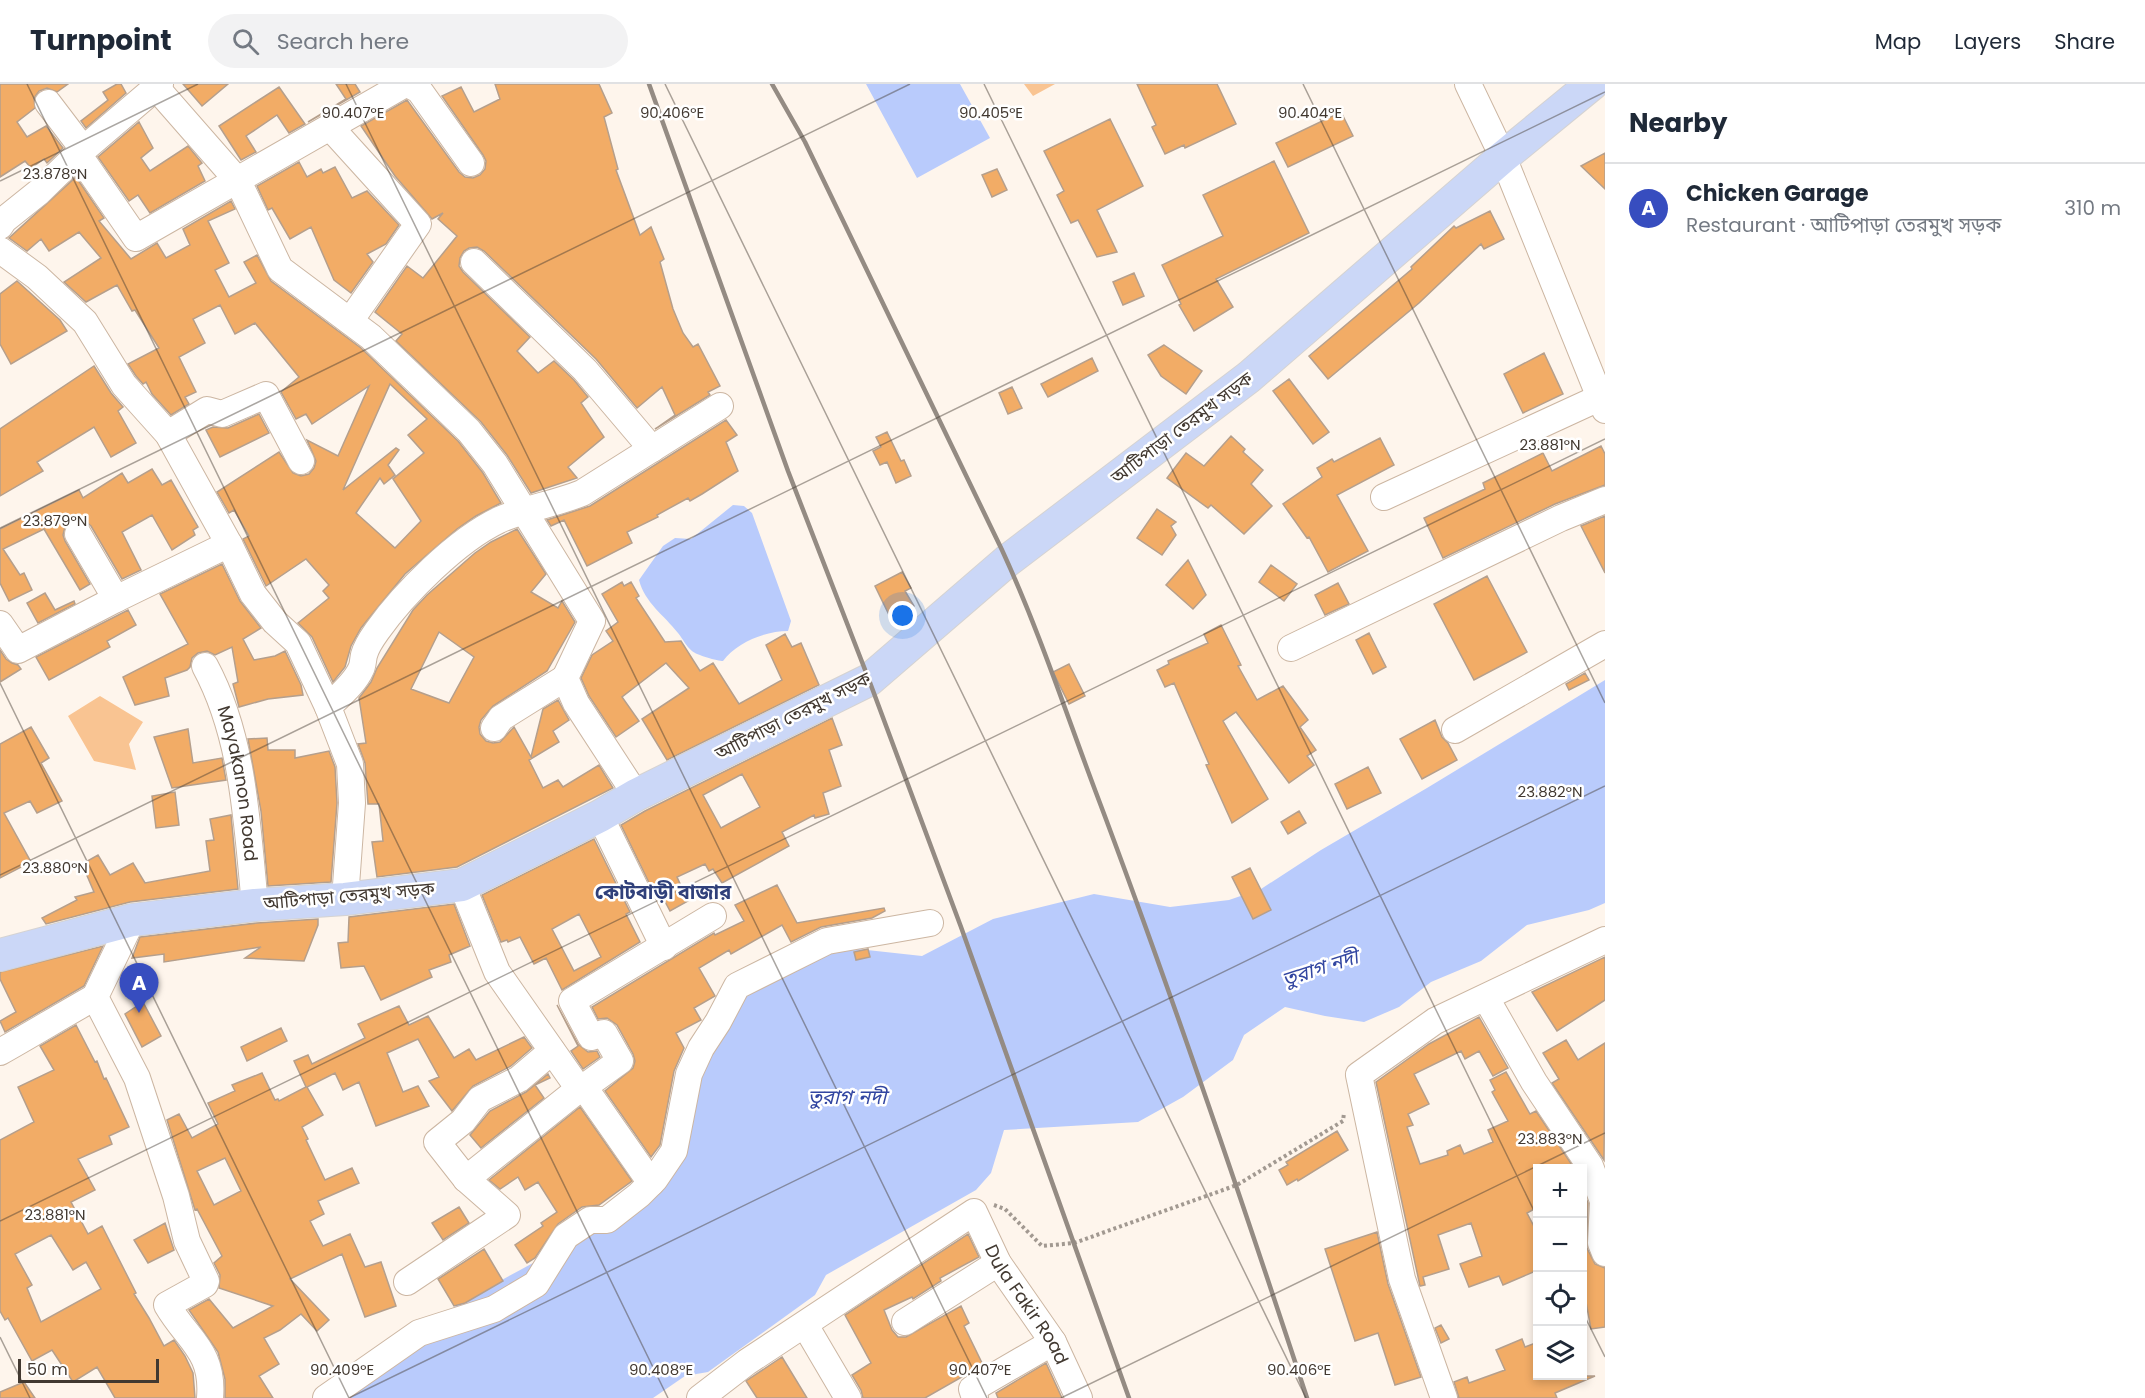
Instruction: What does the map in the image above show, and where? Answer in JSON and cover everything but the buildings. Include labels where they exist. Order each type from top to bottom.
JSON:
[{"type":"main road","name":"আটিপাড়া তেরমুখ সড়ক","points":[[0,955],[132,920],[255,905],[345,899],[462,885],[600,816],[636,795],[869,680],[1007,561],[1249,377],[1503,157],[1592,84]]},
{"type":"street","points":[[48,103],[136,238],[406,84],[419,90],[471,163]]},
{"type":"street","points":[[1384,497],[1602,404],[1503,157],[1468,84]]},
{"type":"street","points":[[0,226],[156,85],[238,181],[280,268],[371,337],[469,431],[495,464],[592,621],[565,678],[501,718],[494,728]]},
{"type":"street","points":[[330,128],[418,224],[350,321]]},
{"type":"street","points":[[0,250],[37,277],[85,322],[124,385],[168,434],[229,544],[253,594],[275,622],[298,642],[328,707],[350,764],[352,803],[345,899]]},
{"type":"street","points":[[474,262],[585,370],[652,449]]},
{"type":"street","points":[[168,434],[207,410],[222,414],[266,395],[301,461]]},
{"type":"street","points":[[328,707],[361,669],[364,652],[377,631],[420,580],[464,543],[497,521],[582,493],[720,406]]},
{"type":"street","points":[[1291,648],[1561,518],[1605,500]]},
{"type":"street","points":[[78,534],[116,599]]},
{"type":"street","points":[[0,624],[11,643],[18,650],[23,649],[116,599],[229,544]]},
{"type":"street","points":[[1455,730],[1605,644]]},
{"type":"street","name":"Mayakanon Road","points":[[205,666],[217,688],[231,729],[243,797],[255,905]]},
{"type":"street","points":[[565,678],[576,703],[636,795]]},
{"type":"street","points":[[600,816],[664,946]]},
{"type":"street","points":[[462,885],[497,972],[552,1051],[582,1088],[651,1183]]},
{"type":"street","points":[[466,1179],[582,1088],[620,1062],[604,1033],[591,1037],[572,1001],[713,916]]},
{"type":"street","points":[[0,1052],[95,997],[132,920]]},
{"type":"street","points":[[326,1398],[418,1333],[494,1309],[536,1284],[566,1236],[590,1220],[607,1220],[651,1183],[674,1151],[689,1074],[701,1048],[737,986],[827,941],[930,922]]},
{"type":"street","points":[[1444,1398],[1402,1278],[1359,1076],[1435,1021],[1605,940]]},
{"type":"street","points":[[95,997],[137,1078],[176,1196],[187,1241],[206,1281],[205,1284],[167,1305],[177,1323],[192,1338],[206,1361],[211,1386],[210,1398]]},
{"type":"street","points":[[1486,998],[1534,1082],[1590,1166],[1603,1201],[1600,1243],[1605,1253]]},
{"type":"street","points":[[407,1282],[507,1215],[466,1179],[437,1142],[463,1121],[480,1099],[519,1079],[552,1051]]},
{"type":"street","points":[[700,1398],[747,1362],[974,1212]]},
{"type":"street","name":"Dula Fakir Road","points":[[974,1212],[998,1263],[1053,1342],[1079,1398]]},
{"type":"street","points":[[905,1322],[998,1263]]},
{"type":"street","points":[[805,1325],[848,1398]]},
{"type":"street","points":[[975,1398],[972,1389],[1053,1342]]},
{"type":"path","points":[[974,1212],[988,1202],[1005,1209],[1042,1246],[1074,1243],[1237,1185],[1342,1121],[1345,1110]]},
{"type":"shaded area","points":[[1024,84],[1055,84],[1033,96]]},
{"type":"shaded area","points":[[100,696],[143,722],[129,744],[136,770],[94,761],[68,716]]},
{"type":"water","points":[[866,84],[960,84],[990,138],[917,178]]},
{"type":"water","points":[[733,505],[744,506],[752,513],[791,621],[788,631],[761,635],[752,639],[736,648],[723,661],[694,653],[650,602],[639,580],[663,546],[675,538],[691,539]]},
{"type":"water","name":"তুরাগ নদী","points":[[1605,680],[1605,903],[1589,910],[1527,925],[1481,961],[1431,982],[1399,1007],[1364,1022],[1285,1007],[1244,1035],[1233,1060],[1183,1097],[1138,1122],[1004,1130],[991,1173],[976,1190],[826,1275],[815,1295],[708,1372],[685,1376],[653,1398],[316,1398],[365,1361],[476,1294],[579,1238],[631,1205],[698,1082],[726,999],[764,963],[858,949],[922,956],[993,919],[1094,894],[1170,907],[1229,900],[1261,889],[1321,850]]},
{"type":"railway","points":[[649,84],[788,471],[961,927],[1129,1398]]},
{"type":"railway","points":[[772,84],[805,142],[1002,550],[1028,609],[1178,1017],[1307,1398]]},
{"type":"place","name":"Chicken Garage","points":[[139,1013]]},
{"type":"district","name":"কোটবাড়ী বাজার","points":[[663,892]]}]
